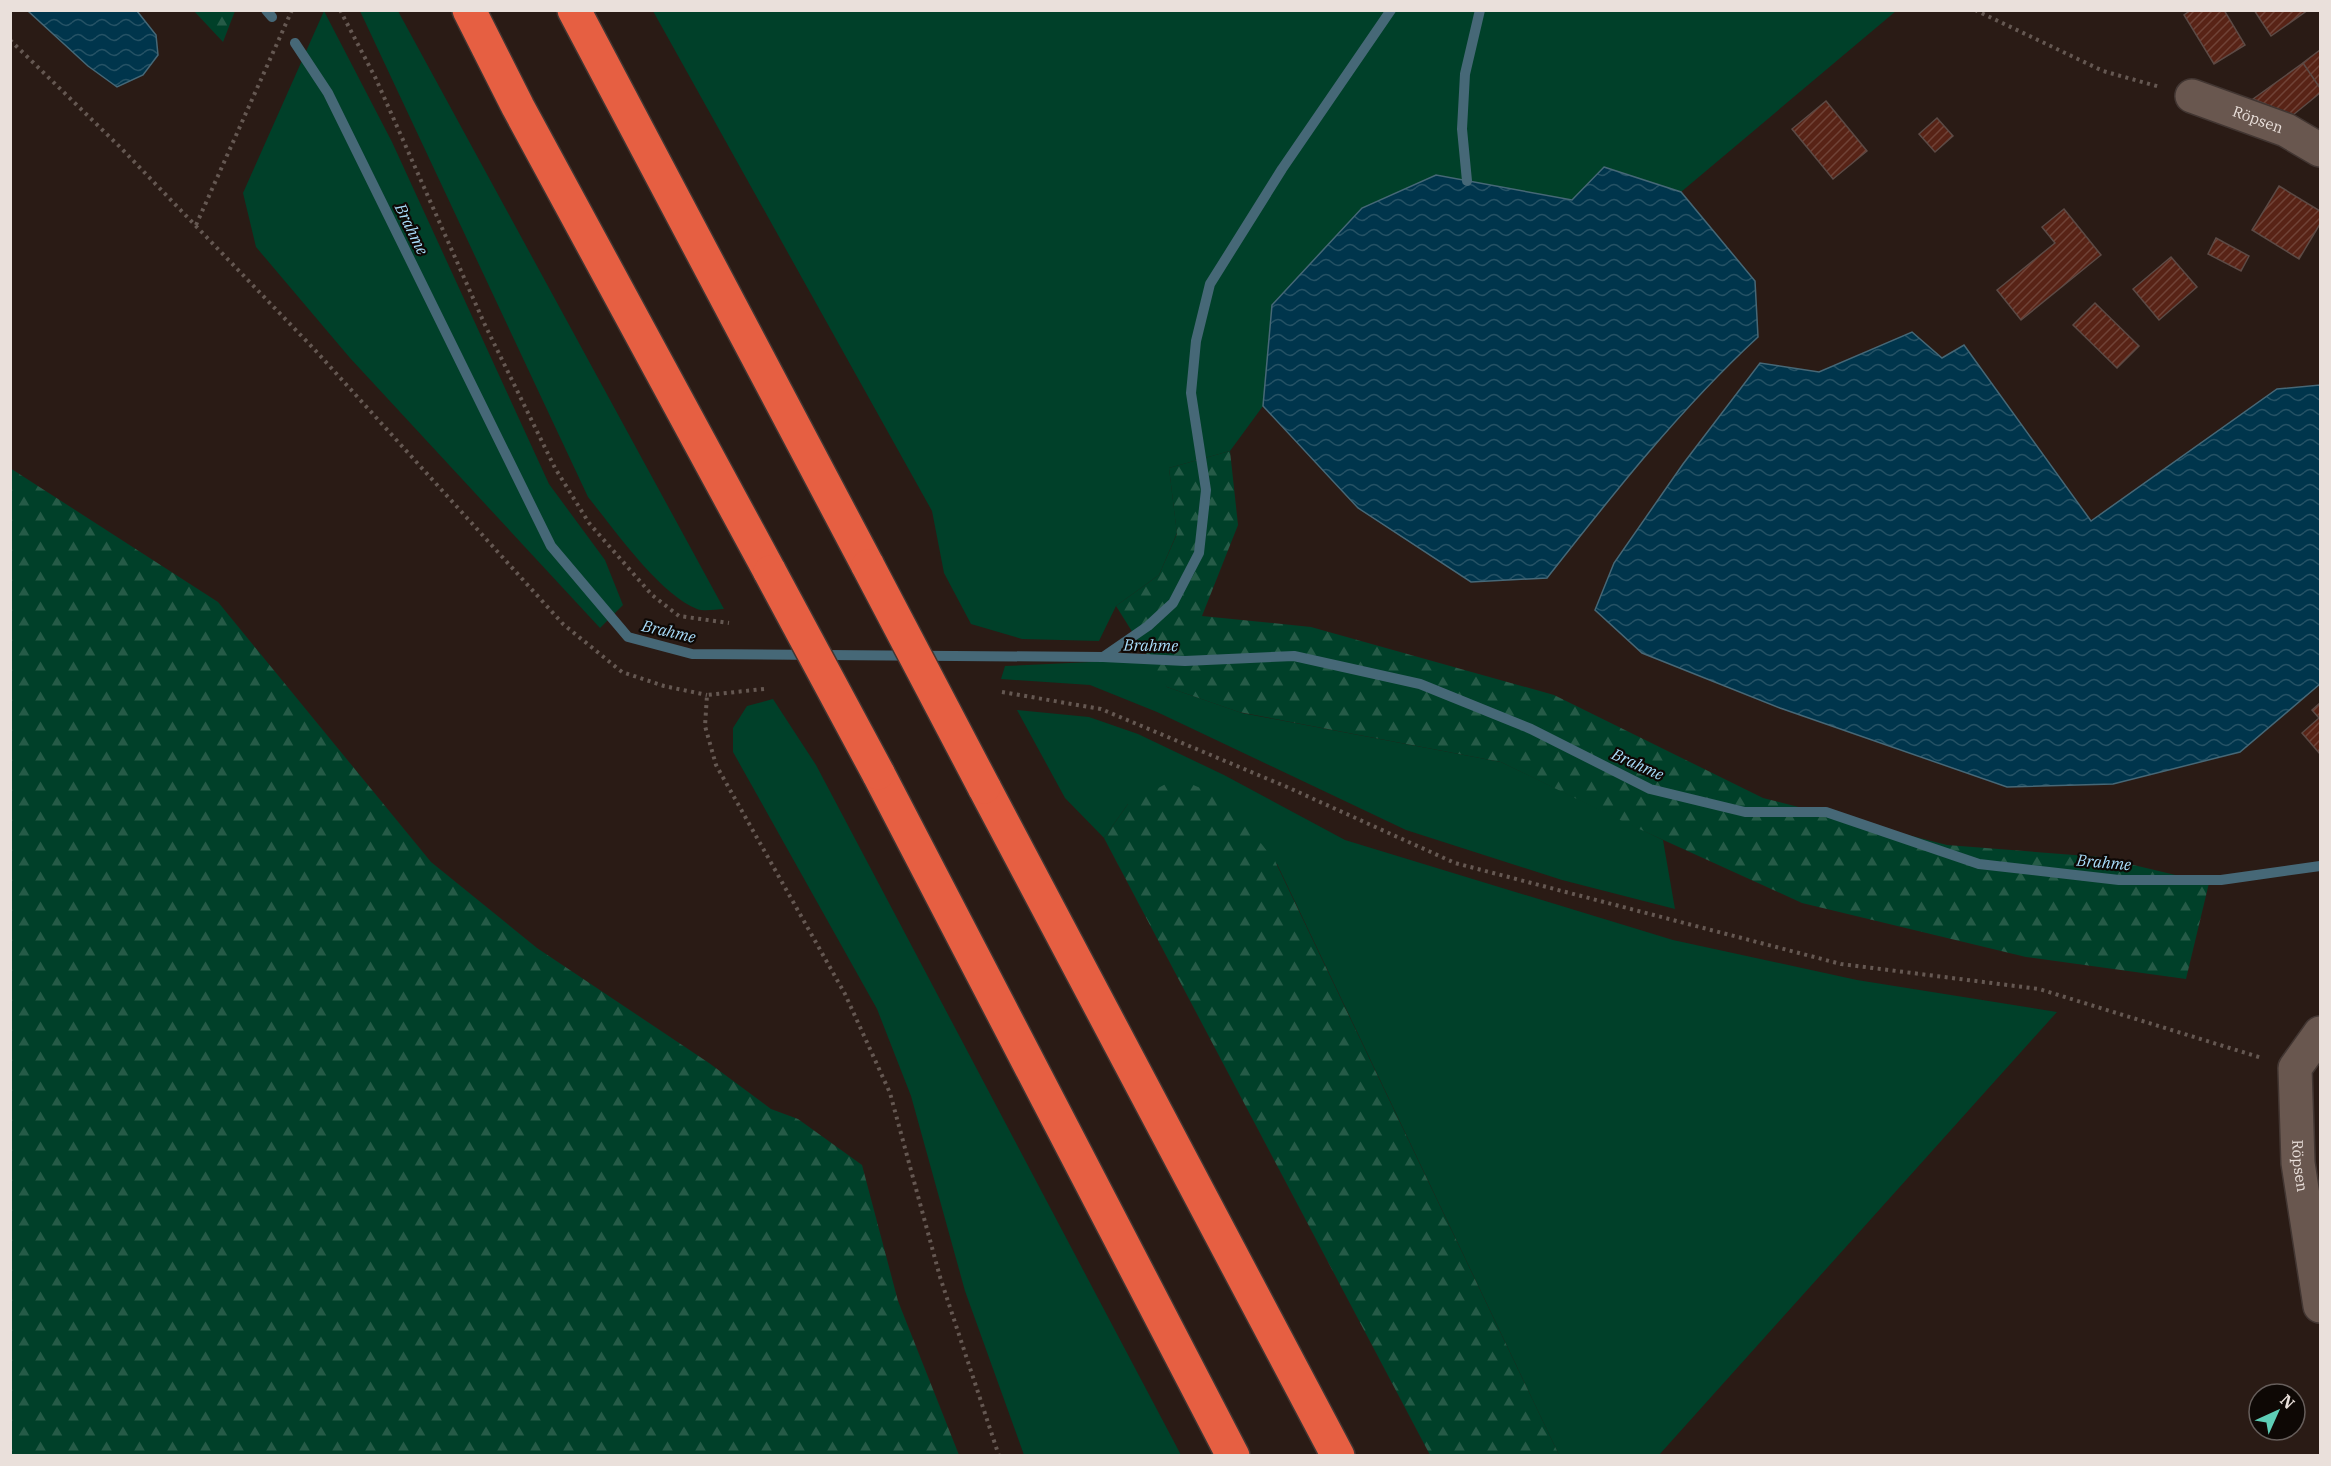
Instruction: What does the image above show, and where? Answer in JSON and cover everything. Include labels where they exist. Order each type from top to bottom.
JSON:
[{"type":"highway","points":[[469,10],[518,107],[878,773],[1233,1455]]},
{"type":"highway","points":[[574,10],[1338,1455]]},
{"type":"street","name":"Röpsen","points":[[2192,96],[2286,130],[2320,150]]},
{"type":"street","points":[[2295,1068],[2320,1033]]},
{"type":"street","name":"Röpsen","points":[[2295,1068],[2298,1163],[2320,1306]]},
{"type":"path","points":[[196,225],[268,69],[292,10]]},
{"type":"path","points":[[340,10],[376,79],[500,356],[555,468],[589,523],[652,595],[679,616],[729,623]]},
{"type":"path","points":[[1975,10],[2103,71],[2192,96]]},
{"type":"path","points":[[10,40],[196,225],[315,350],[563,624],[622,672],[664,686],[706,695],[764,689]]},
{"type":"path","points":[[1002,692],[1101,709],[1287,787],[1455,863],[1841,964],[2039,988],[2295,1068]]},
{"type":"path","points":[[706,695],[705,726],[716,765],[845,994],[891,1093],[940,1277],[999,1455]]},
{"type":"green space","points":[[194,11],[235,11],[223,42]]},
{"type":"green space","points":[[324,11],[392,142],[549,484],[605,560],[623,605],[600,628],[350,358],[256,247],[243,193]]},
{"type":"green space","points":[[360,11],[398,11],[724,609],[697,609],[668,590],[624,543],[588,497]]},
{"type":"green space","points":[[653,11],[1896,11],[1681,192],[1604,167],[1572,200],[1272,305],[1263,406],[1230,451],[1169,468],[1177,533],[1159,575],[1116,606],[1099,641],[1022,639],[971,624],[944,573],[932,511]]},
{"type":"green space","points":[[1230,451],[1238,525],[1202,616],[1311,627],[1554,695],[1763,798],[1947,845],[2100,857],[2209,883],[2186,979],[2026,957],[1802,903],[1626,823],[1501,762],[1239,712],[1167,687],[1116,606],[1159,575],[1177,534],[1169,468]]},
{"type":"green space","points":[[10,468],[218,602],[431,862],[537,948],[709,1063],[771,1109],[798,1119],[862,1165],[898,1301],[959,1455],[11,1455]]},
{"type":"green space","points":[[1155,659],[1167,687],[1242,713],[1501,762],[1663,840],[1675,909],[1562,880],[1406,830],[1157,712],[1090,685],[1001,679],[1005,666]]},
{"type":"green space","points":[[773,699],[816,765],[1181,1455],[1024,1455],[965,1291],[911,1096],[877,1009],[733,752],[733,728],[747,706]]},
{"type":"green space","points":[[1017,710],[1089,717],[1138,734],[1224,775],[1345,840],[1673,940],[1857,980],[2057,1012],[1659,1455],[1559,1455],[1277,864],[1128,804],[1104,838],[1065,798]]},
{"type":"green space","points":[[1177,778],[1226,799],[1275,861],[1559,1455],[1430,1455],[1104,838],[1128,804]]},
{"type":"water","points":[[28,11],[137,11],[156,35],[158,55],[143,75],[117,87],[88,66]]},
{"type":"water","points":[[1604,167],[1681,192],[1755,281],[1758,337],[1674,423],[1547,578],[1471,582],[1358,508],[1263,406],[1272,305],[1362,208],[1436,175],[1572,200]]},
{"type":"water","points":[[1912,332],[1942,358],[1964,345],[2091,521],[2277,389],[2320,385],[2320,684],[2240,752],[2113,784],[2007,787],[1780,708],[1642,653],[1595,610],[1614,563],[1683,464],[1760,363],[1819,372]]},
{"type":"building","points":[[2191,10],[2224,10],[2245,45],[2214,64],[2184,15]]},
{"type":"building","points":[[2254,10],[2308,10],[2271,36]]},
{"type":"building","points":[[2320,50],[2320,88],[2303,63]]},
{"type":"building","points":[[2303,63],[2320,88],[2320,93],[2293,115],[2253,99]]},
{"type":"building","points":[[1826,101],[1867,151],[1833,179],[1792,129]]},
{"type":"building","points":[[1937,118],[1953,136],[1935,152],[1919,134]]},
{"type":"building","points":[[2279,186],[2320,211],[2320,224],[2299,259],[2252,230]]},
{"type":"building","points":[[2064,209],[2101,255],[2021,320],[1997,290],[2055,243],[2042,227]]},
{"type":"building","points":[[2216,238],[2249,256],[2241,271],[2208,254]]},
{"type":"building","points":[[2171,257],[2197,287],[2159,320],[2133,289]]},
{"type":"building","points":[[2095,303],[2139,346],[2117,368],[2073,325]]},
{"type":"building","points":[[2320,703],[2320,754],[2302,733],[2319,718],[2312,710]]},
{"type":"waterway","name":"Brahme","points":[[266,10],[272,17]]},
{"type":"waterway","points":[[1103,657],[1148,626],[1173,603],[1199,553],[1206,490],[1191,393],[1196,341],[1210,284],[1282,169],[1391,10]]},
{"type":"waterway","points":[[1467,181],[1462,129],[1465,74],[1480,10]]},
{"type":"waterway","name":"Brahme","points":[[295,43],[328,93],[551,546],[628,637],[692,654],[1103,657],[1185,661],[1294,656],[1420,684],[1531,729],[1650,789],[1745,812],[1826,812],[1979,864],[2119,880],[2221,880],[2320,866]]}]
